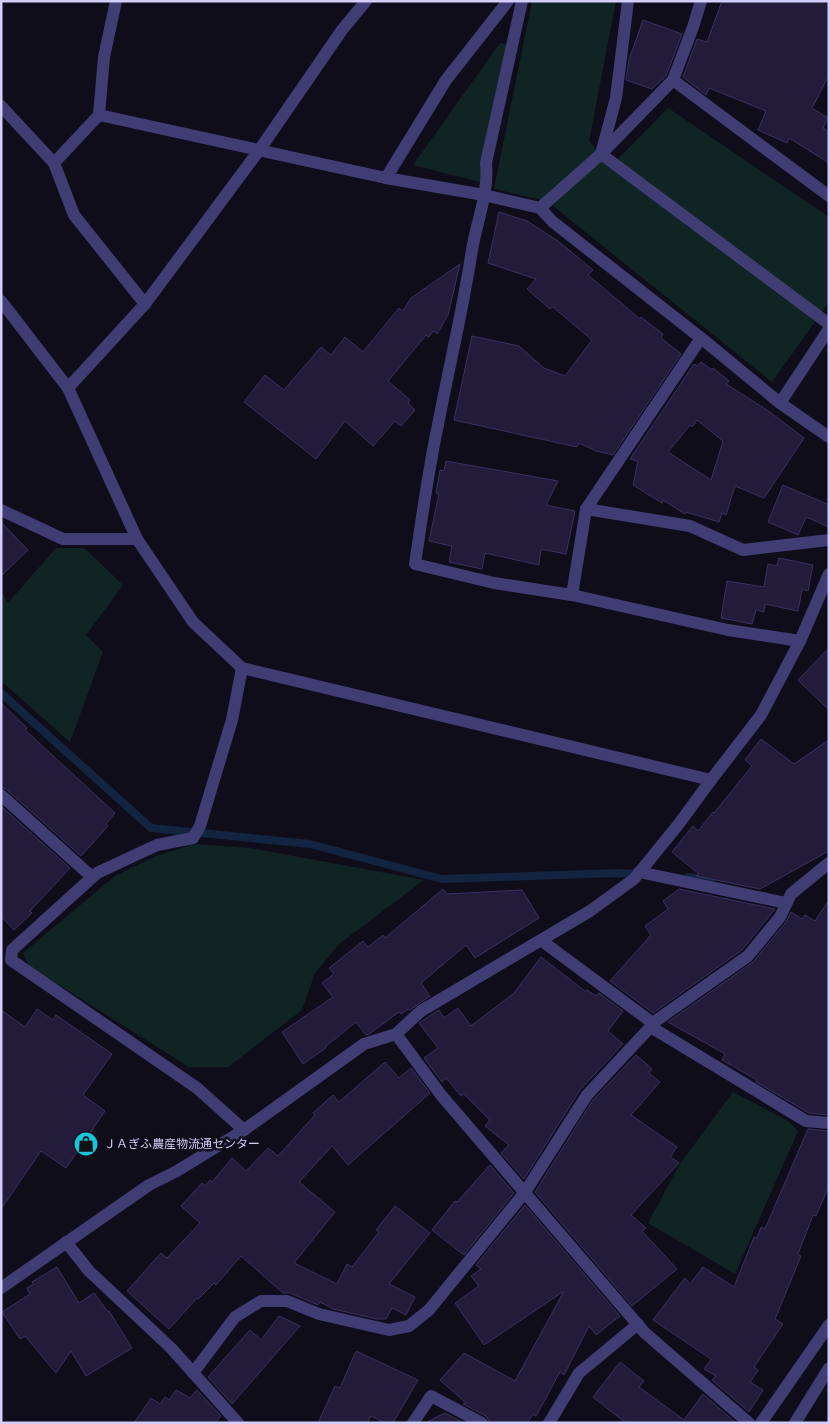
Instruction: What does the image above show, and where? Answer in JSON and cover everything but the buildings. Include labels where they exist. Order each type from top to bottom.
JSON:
[{"type":"street","points":[[54,163],[99,116],[104,57],[116,1]]},
{"type":"street","points":[[68,388],[145,304],[260,149],[342,30],[366,1]]},
{"type":"street","points":[[386,178],[446,80],[508,1]]},
{"type":"street","points":[[522,1],[486,164],[487,173],[484,195],[474,241],[464,304],[437,426],[415,564],[494,583],[572,595],[719,628],[800,641]]},
{"type":"street","points":[[601,154],[616,98],[628,1]]},
{"type":"street","points":[[540,208],[601,154],[673,80],[701,1]]},
{"type":"street","points":[[673,80],[829,196]]},
{"type":"street","points":[[1,106],[54,163],[74,215],[145,304]]},
{"type":"street","points":[[99,116],[260,149],[386,178],[484,195],[540,208],[552,222],[701,338],[780,403],[829,437]]},
{"type":"street","points":[[601,154],[829,324]]},
{"type":"street","points":[[1,301],[68,388],[137,539],[193,622],[242,668],[711,780]]},
{"type":"street","points":[[780,403],[829,330]]},
{"type":"street","points":[[572,595],[586,509],[701,338]]},
{"type":"street","points":[[586,509],[690,526],[743,550],[829,540]]},
{"type":"street","points":[[1,510],[63,539],[137,539]]},
{"type":"street","points":[[1,1288],[149,1186],[244,1130],[364,1044],[396,1034],[421,1010],[542,941],[590,911],[634,879],[678,825],[761,716],[800,641],[829,574]]},
{"type":"street","points":[[242,668],[232,720],[200,826],[193,838],[157,845],[97,873],[12,950],[11,960],[197,1088],[244,1130]]},
{"type":"street","points":[[1,795],[92,877]]},
{"type":"street","points":[[193,1373],[235,1317],[261,1301],[287,1301],[319,1314],[389,1330],[408,1326],[429,1310],[525,1192],[587,1095],[652,1025],[748,956],[780,917],[791,894],[829,863]]},
{"type":"street","points":[[639,872],[786,903]]},
{"type":"street","points":[[542,941],[650,1020],[654,1029],[806,1121],[829,1123]]},
{"type":"street","points":[[396,1034],[441,1094],[645,1332],[749,1423]]},
{"type":"street","points":[[66,1242],[89,1271],[171,1348],[238,1423]]},
{"type":"street","points":[[548,1423],[579,1373],[638,1324]]},
{"type":"street","points":[[761,1423],[829,1325]]},
{"type":"street","points":[[795,1423],[829,1368]]},
{"type":"street","points":[[413,1423],[431,1396],[482,1423]]},
{"type":"green space","points":[[532,1],[616,1],[589,141],[610,167],[668,108],[829,217],[829,302],[772,382],[547,201],[494,189]]},
{"type":"green space","points":[[500,43],[511,45],[480,182],[413,165]]},
{"type":"green space","points":[[56,548],[84,548],[123,585],[86,635],[103,652],[70,742],[1,681],[1,591],[8,603]]},
{"type":"green space","points":[[195,844],[250,848],[424,880],[339,944],[315,973],[302,1010],[228,1067],[189,1067],[29,966],[23,953],[115,876],[156,856]]},
{"type":"green space","points":[[733,1092],[788,1121],[798,1131],[735,1274],[648,1223],[680,1164]]},
{"type":"waterway","points":[[1,693],[151,828],[310,844],[442,879],[618,873],[639,874]]},
{"type":"waterway","points":[[688,877],[711,879],[718,875]]},
{"type":"place","name":"ＪＡぎふ農産物流通センター","points":[[86,1144]]}]
